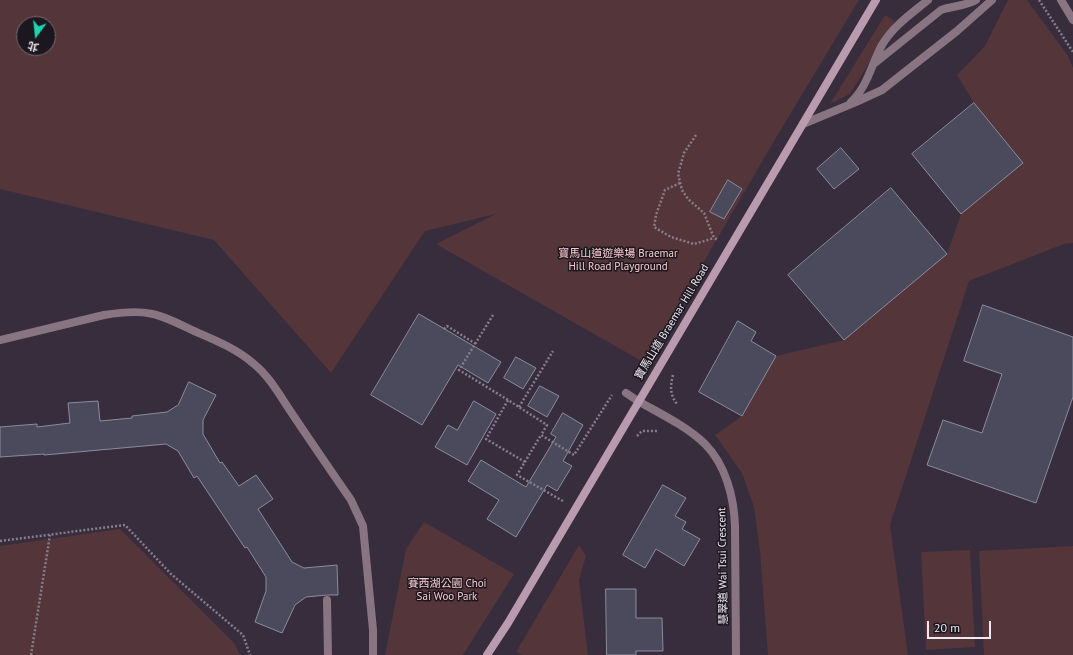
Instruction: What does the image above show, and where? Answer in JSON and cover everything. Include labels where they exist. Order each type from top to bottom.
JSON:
[{"type":"street","name":"寶馬山道 Braemar Hill Road","points":[[487,655],[508,623],[876,0]]},
{"type":"street","points":[[847,105],[857,96],[865,84],[882,45],[895,27],[928,0]]},
{"type":"street","points":[[874,64],[941,10],[953,6],[968,4],[976,0]]},
{"type":"street","points":[[803,124],[882,90],[957,31],[992,0]]},
{"type":"street","points":[[1061,0],[1073,20]]},
{"type":"street","points":[[0,340],[104,315],[121,312],[142,311],[165,317],[225,345],[256,366],[273,386],[351,500],[363,526],[373,630],[373,655]]},
{"type":"street","name":"慧翠道 Wai Tsui Crescent","points":[[626,394],[690,432],[706,445],[718,461],[730,490],[734,510],[736,655]]},
{"type":"street","points":[[328,600],[328,655]]},
{"type":"path","points":[[1039,0],[1073,52]]},
{"type":"path","points":[[680,182],[665,190],[656,215],[654,227],[671,237],[694,244],[714,238],[704,213],[688,199],[682,190],[680,182],[678,174],[684,153],[696,135]]},
{"type":"path","points":[[493,315],[459,370],[547,425],[517,475],[560,500]]},
{"type":"path","points":[[444,329],[447,326],[476,344]]},
{"type":"path","points":[[519,407],[553,351]]},
{"type":"path","points":[[672,396],[670,384],[675,369]]},
{"type":"path","points":[[541,435],[574,455],[613,393]]},
{"type":"path","points":[[508,400],[486,439],[525,462]]},
{"type":"path","points":[[655,430],[661,431]]},
{"type":"path","points":[[0,541],[125,525],[171,574],[243,635],[250,655]]},
{"type":"path","points":[[31,655],[50,535]]},
{"type":"green space","name":"寶馬山道遊樂場 Braemar Hill Road Playground","points":[[0,0],[859,0],[777,136],[645,363],[436,244],[496,214],[425,231],[331,373],[214,240],[0,189]]},
{"type":"green space","points":[[1008,0],[1027,0],[1068,56],[1073,68],[1073,243],[1064,244],[969,281],[890,525],[908,655],[768,655],[760,551],[754,507],[742,473],[715,435],[742,416],[776,356],[844,340],[947,254],[961,214],[1023,163],[974,103],[957,75],[985,46]]},
{"type":"green space","points":[[885,15],[895,21],[850,94],[830,104]]},
{"type":"green space","name":"賽西湖公園 Choi Sai Woo Park","points":[[424,522],[514,574],[463,655],[385,655],[406,549]]},
{"type":"green space","points":[[120,529],[235,644],[240,655],[0,655],[0,546]]},
{"type":"green space","points":[[579,545],[586,556],[579,580],[588,655],[523,655],[516,652]]},
{"type":"green space","points":[[1073,546],[1073,655],[984,655],[979,551]]},
{"type":"green space","points":[[970,550],[975,647],[926,650],[921,552]]},
{"type":"building","points":[[974,103],[1023,163],[961,214],[912,154]]},
{"type":"building","points":[[841,148],[859,169],[834,189],[817,169]]},
{"type":"building","points":[[728,180],[742,189],[724,219],[710,212]]},
{"type":"building","points":[[891,188],[947,254],[844,340],[788,275]]},
{"type":"building","points":[[983,305],[1073,337],[1073,397],[1036,503],[927,465],[943,420],[982,433],[1002,374],[964,361]]},
{"type":"building","points":[[419,314],[501,362],[488,383],[458,365],[422,425],[371,395]]},
{"type":"building","points":[[738,321],[756,332],[751,341],[776,356],[742,416],[699,392]]},
{"type":"building","points":[[516,357],[536,368],[523,389],[504,378]]},
{"type":"building","points":[[189,382],[216,395],[203,420],[203,434],[220,463],[222,462],[239,486],[256,475],[273,499],[258,509],[292,562],[304,568],[337,565],[338,595],[306,597],[295,605],[282,633],[255,622],[266,591],[266,577],[247,547],[245,548],[197,476],[194,478],[178,451],[166,444],[44,455],[0,457],[0,427],[37,424],[37,427],[70,423],[68,403],[98,401],[100,421],[132,418],[132,416],[167,412],[178,405]]},
{"type":"building","points":[[540,386],[559,396],[547,417],[528,406]]},
{"type":"building","points":[[474,401],[496,414],[467,465],[435,447],[448,425],[457,430]]},
{"type":"building","points":[[563,413],[583,425],[563,461],[572,466],[557,491],[547,485],[516,537],[487,519],[499,500],[468,481],[481,460],[526,487],[556,437],[551,434]]},
{"type":"building","points":[[663,485],[686,498],[675,516],[686,522],[682,529],[700,539],[684,566],[656,549],[645,568],[623,555]]},
{"type":"building","points":[[606,589],[636,589],[636,618],[662,618],[663,651],[636,651],[636,655],[607,655]]}]
